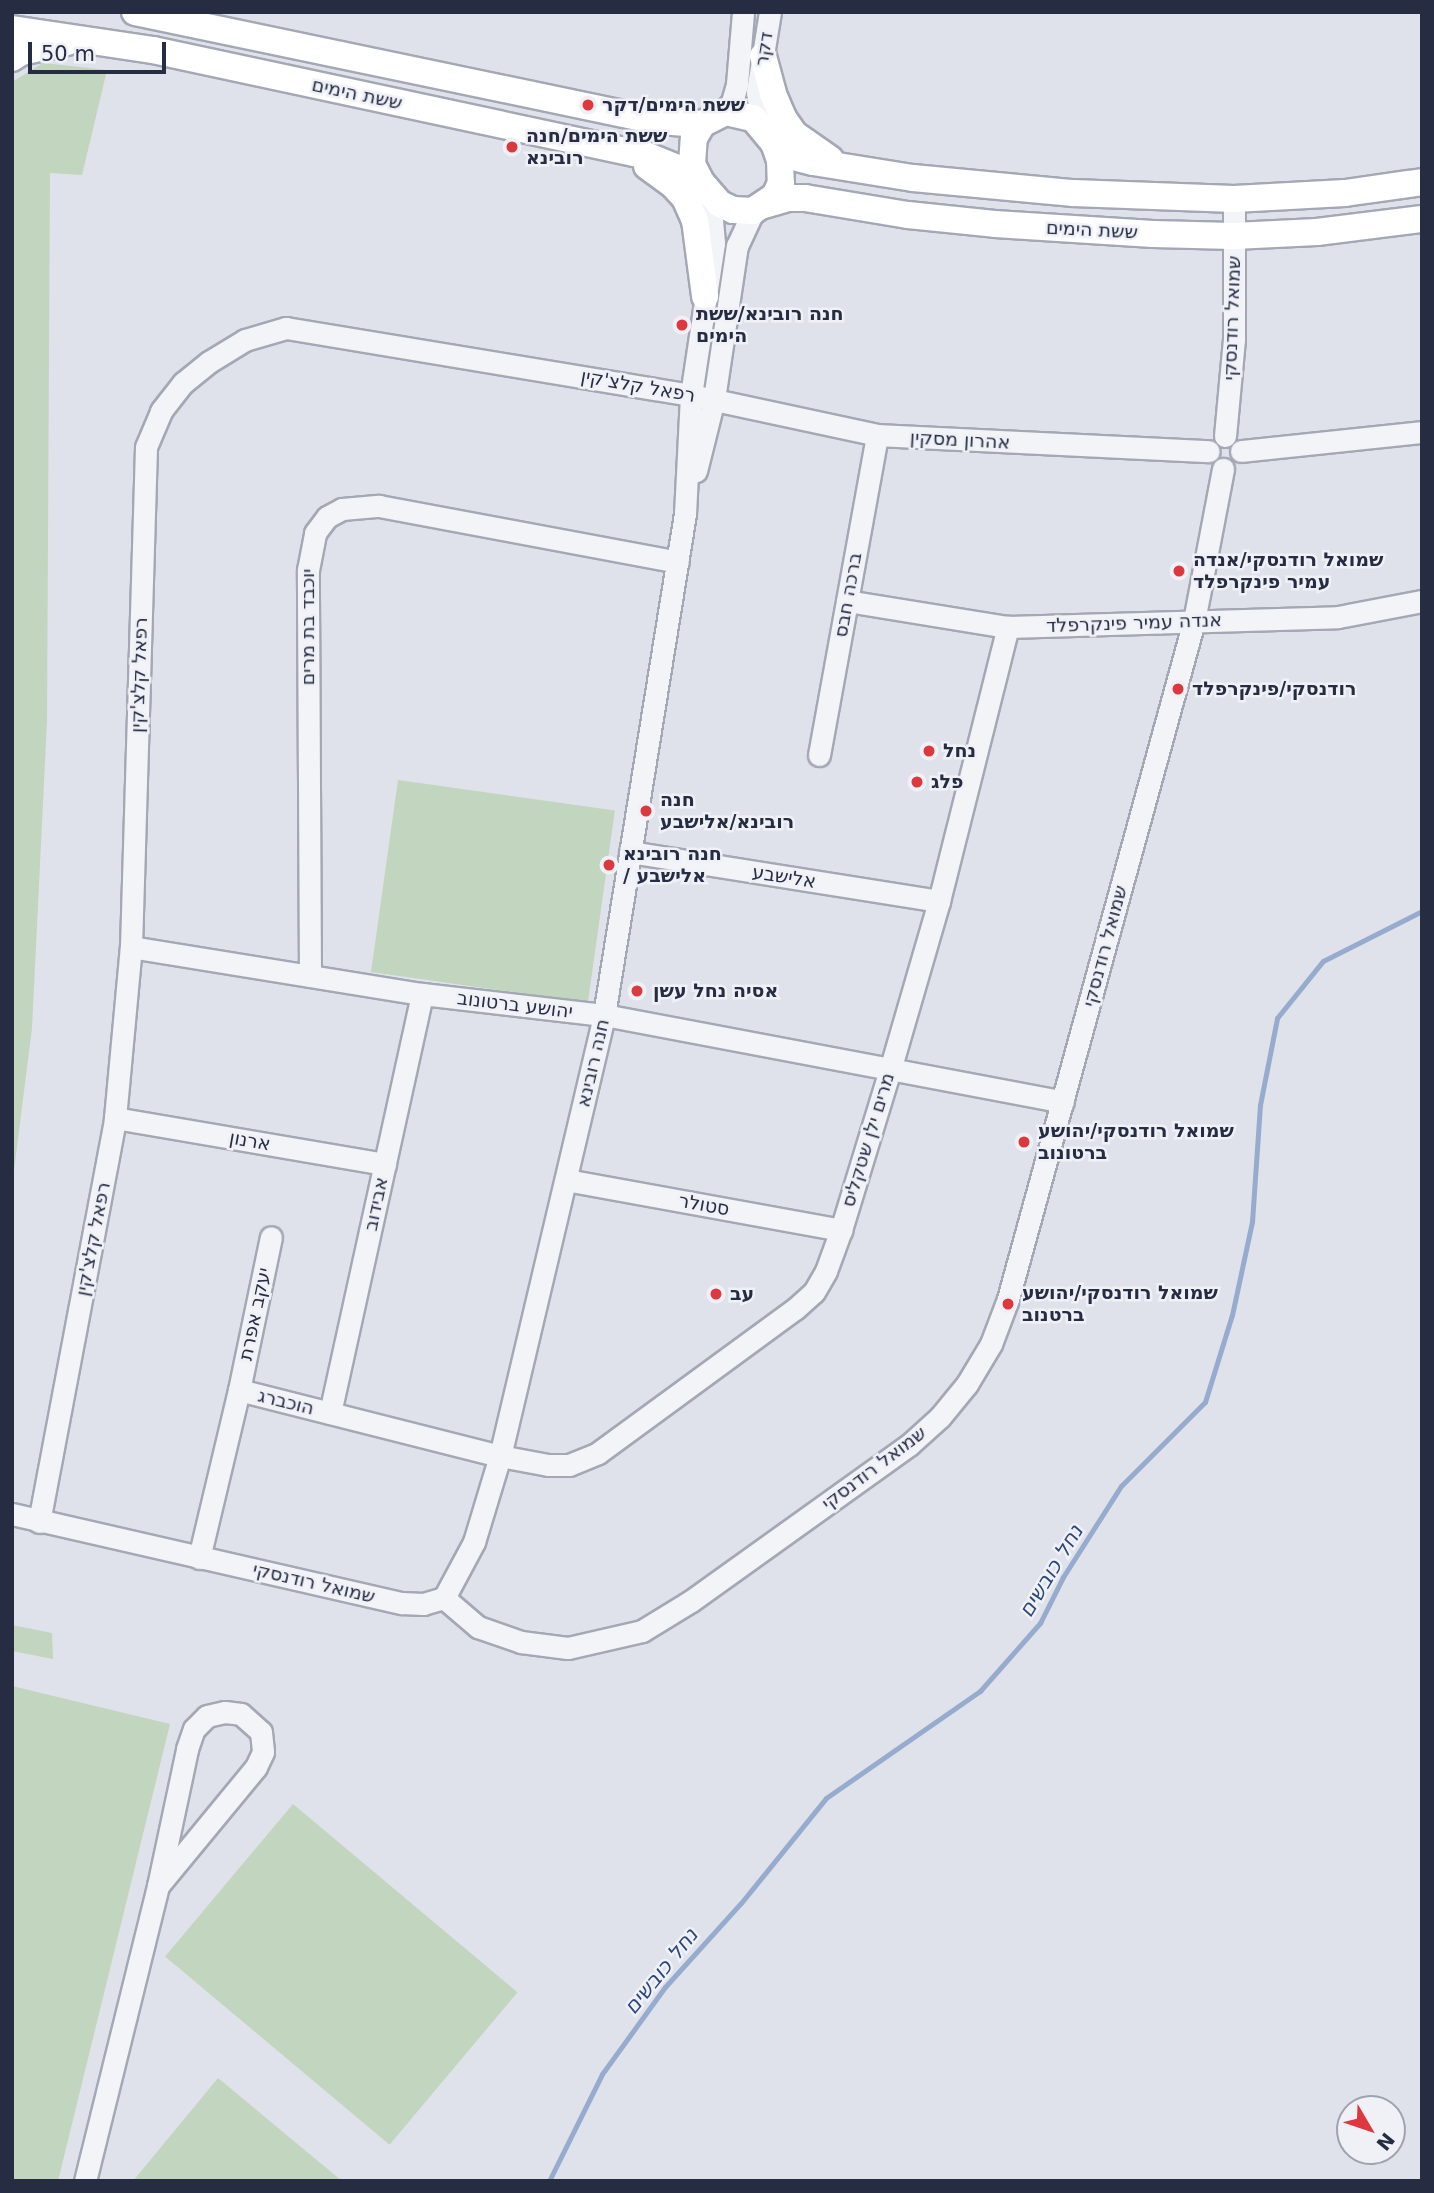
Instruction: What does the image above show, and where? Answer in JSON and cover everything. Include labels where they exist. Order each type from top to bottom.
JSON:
[{"type":"main road","name":"ששת הימים","points":[[135,12],[657,121],[712,119]]},
{"type":"main road","name":"ששת הימים","points":[[12,29],[88,38],[648,156],[701,182]]},
{"type":"main road","points":[[12,58],[42,46],[88,38]]},
{"type":"main road","points":[[763,56],[772,94],[794,134],[843,167]]},
{"type":"main road","points":[[740,113],[768,135],[782,169],[781,183],[775,196],[759,208],[733,210],[720,204],[701,182],[691,148],[712,119],[740,113]]},
{"type":"main road","name":"ששת הימים","points":[[768,135],[789,156],[843,167],[998,187],[1234,199],[1345,193],[1422,181]]},
{"type":"main road","points":[[600,146],[642,163],[672,184],[685,198],[701,244],[705,296]]},
{"type":"main road","name":"ששת הימים","points":[[759,208],[789,198],[805,198],[908,215],[995,224],[1234,236],[1349,229],[1422,219]]},
{"type":"street","name":"דקר","points":[[712,119],[732,102],[737,85],[743,12]]},
{"type":"street","name":"דקר","points":[[768,135],[757,92],[770,12]]},
{"type":"street","name":"חנה רובינא","points":[[444,1598],[474,1542],[500,1456],[604,1016],[685,514],[691,395],[714,243],[711,205],[701,182]]},
{"type":"street","name":"שמואל רודנסקי","points":[[1217,443],[1234,339],[1234,199]]},
{"type":"street","name":"חנה רובינא","points":[[685,514],[715,400],[737,246],[759,208]]},
{"type":"street","name":"רפאל קלצ'קין","points":[[39,1522],[115,1118],[131,947],[146,447],[161,411],[183,383],[209,362],[245,340],[286,328],[715,400]]},
{"type":"street","name":"אהרון מסקין","points":[[715,400],[877,435],[1217,443]]},
{"type":"street","points":[[1241,451],[1422,432]]},
{"type":"street","name":"ברכה חבס","points":[[819,755],[877,435]]},
{"type":"street","points":[[1233,439],[1241,451],[1236,464],[1223,469],[1214,465],[1217,443],[1233,439]]},
{"type":"street","name":"שמואל רודנסקי","points":[[12,1517],[402,1603],[423,1604],[444,1598],[478,1627],[520,1642],[568,1648],[642,1631],[691,1601],[909,1445],[940,1417],[967,1384],[991,1344],[1008,1299],[1194,621],[1223,469]]},
{"type":"street","name":"יוכבד בת מרים","points":[[310,976],[308,570],[315,533],[327,517],[342,509],[379,506],[678,562]]},
{"type":"street","name":"אנדה עמיר פינקרפלד","points":[[846,601],[1008,627],[1338,617],[1422,601]]},
{"type":"street","name":"מרים ילן שטקליס","points":[[500,1456],[548,1465],[569,1465],[598,1452],[795,1309],[820,1281],[841,1230],[939,901],[1008,627]]},
{"type":"street","name":"אלישבע","points":[[630,852],[939,901]]},
{"type":"street","name":"יהושע ברטונוב","points":[[131,947],[422,994],[604,1016],[1063,1102]]},
{"type":"street","name":"אבידוב","points":[[330,1413],[422,994]]},
{"type":"street","name":"ארנון","points":[[115,1118],[385,1164]]},
{"type":"street","name":"סטולר","points":[[566,1180],[841,1230]]},
{"type":"street","name":"יעקב אפרת","points":[[239,1390],[271,1237]]},
{"type":"street","name":"הוכברג","points":[[199,1558],[239,1390],[500,1456]]},
{"type":"street","points":[[85,2181],[194,1729],[207,1716],[225,1712],[241,1714],[261,1732],[263,1752],[256,1767],[158,1885]]},
{"type":"green space","points":[[43,63],[107,70],[82,175],[50,173],[47,721],[32,1028],[12,1186],[12,82]]},
{"type":"green space","points":[[398,780],[615,810],[588,1003],[371,972]]},
{"type":"green space","points":[[12,1625],[52,1633],[53,1659],[12,1651]]},
{"type":"green space","points":[[12,1686],[170,1724],[58,2181],[12,2181]]},
{"type":"green space","points":[[293,1804],[517,1992],[390,2145],[165,1956]]},
{"type":"green space","points":[[218,2078],[342,2181],[133,2181]]},
{"type":"waterway","name":"נחל כובשים","points":[[549,2181],[602,2074],[665,1987],[741,1903],[826,1798],[980,1691],[1040,1623],[1063,1577],[1121,1486],[1205,1402],[1232,1315],[1252,1222],[1260,1105],[1277,1018],[1323,961],[1422,911]]},
{"type":"place","name":"ששת הימים/דקר","points":[[588,105]]},
{"type":"place","name":"ששת הימים/חנה רובינא","points":[[512,147]]},
{"type":"place","name":"חנה רובינא/ששת הימים","points":[[682,325]]},
{"type":"place","name":"שמואל רודנסקי/אנדה עמיר פינקרפלד","points":[[1179,571]]},
{"type":"place","name":"רודנסקי/פינקרפלד","points":[[1178,689]]},
{"type":"place","name":"נחל","points":[[929,751]]},
{"type":"place","name":"פלג","points":[[917,782]]},
{"type":"place","name":"חנה רובינא/אלישבע","points":[[646,811]]},
{"type":"place","name":"חנה רובינא / אלישבע","points":[[609,865]]},
{"type":"place","name":"אסיה נחל עשן","points":[[637,991]]},
{"type":"place","name":"שמואל רודנסקי/יהושע ברטונוב","points":[[1024,1142]]},
{"type":"place","name":"עב","points":[[716,1294]]},
{"type":"place","name":"שמואל רודנסקי/יהושע ברטנוב","points":[[1008,1304]]}]
